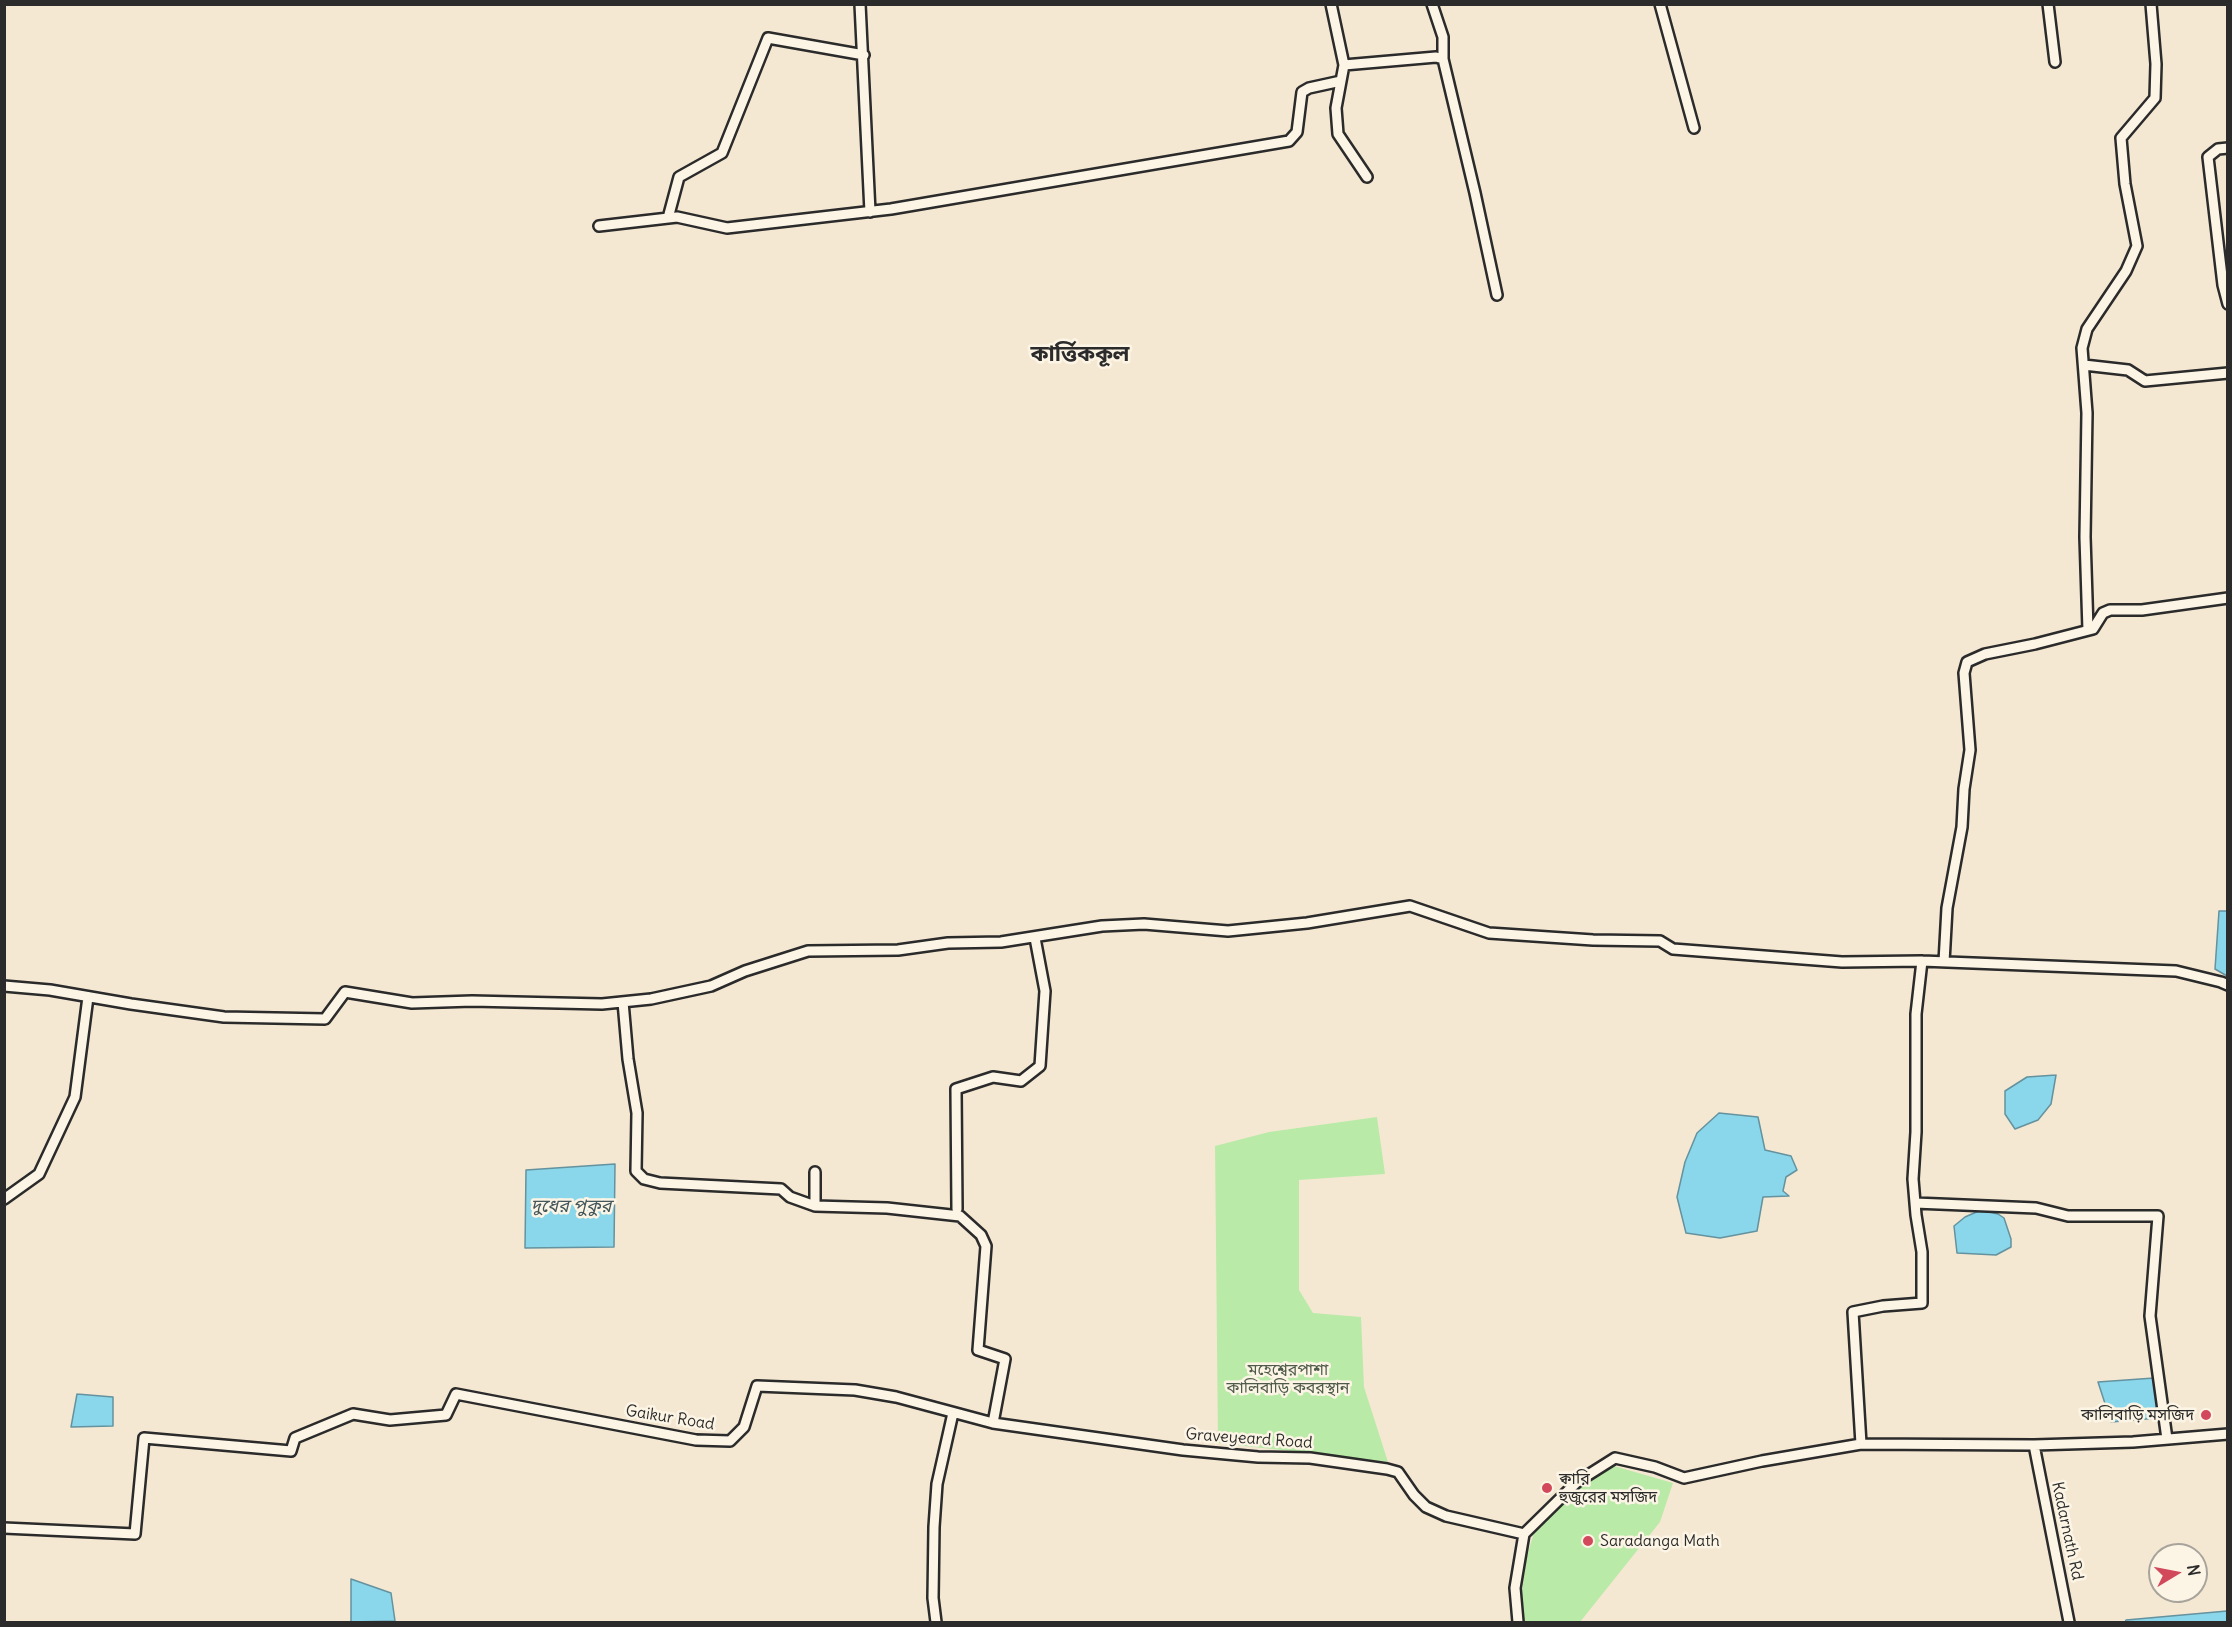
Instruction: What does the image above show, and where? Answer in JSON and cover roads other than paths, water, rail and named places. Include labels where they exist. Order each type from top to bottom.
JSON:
[{"type":"street","points":[[860,4],[870,212]]},
{"type":"street","points":[[1331,4],[1344,65],[1336,108],[1338,134],[1367,177]]},
{"type":"street","points":[[1432,4],[1443,37],[1443,59],[1497,295]]},
{"type":"street","points":[[1660,4],[1694,128]]},
{"type":"street","points":[[2048,4],[2055,62]]},
{"type":"street","points":[[2088,630],[2085,537],[2087,413],[2082,348],[2087,329],[2126,271],[2137,246],[2121,138],[2155,98],[2156,64],[2151,4]]},
{"type":"street","points":[[668,218],[679,177],[722,153],[768,39],[864,56]]},
{"type":"street","points":[[1344,65],[1436,57],[1443,59]]},
{"type":"street","points":[[599,226],[677,217],[727,228],[870,212],[1289,141],[1297,132],[1302,92],[1309,88],[1341,81]]},
{"type":"street","points":[[2228,148],[2218,149],[2208,157],[2220,262],[2228,304]]},
{"type":"street","points":[[2084,365],[2128,370],[2145,381],[2228,373]]},
{"type":"street","points":[[1944,963],[1947,908],[1962,827],[1964,789],[1970,750],[1964,673],[1966,662],[1985,654],[2093,629],[2103,613],[2110,610],[2142,610],[2228,598]]},
{"type":"street","points":[[4,986],[50,990],[224,1017],[325,1019],[345,992],[412,1003],[602,1004],[711,986],[745,971],[808,951],[898,950],[948,943],[1001,942],[1102,926],[1144,924],[1228,931],[1307,923],[1410,906],[1489,933],[1593,940],[1660,941],[1672,949],[1842,962],[1922,961],[2176,971],[2228,985]]},
{"type":"street","points":[[957,1209],[956,1089],[993,1077],[1021,1082],[1040,1066],[1045,992],[1035,938]]},
{"type":"street","points":[[1861,1444],[1853,1312],[1883,1306],[1922,1303],[1922,1252],[1913,1179],[1917,1102],[1915,1033],[1922,961]]},
{"type":"street","points":[[4,1198],[39,1174],[75,1097],[88,997]]},
{"type":"street","points":[[623,1002],[628,1059],[637,1113],[636,1171],[644,1179],[660,1183],[781,1189],[790,1197],[814,1206],[887,1208],[960,1216],[981,1235],[986,1246],[978,1350],[1005,1359],[993,1423]]},
{"type":"street","points":[[814,1206],[815,1172]]},
{"type":"street","points":[[1915,1203],[2036,1208],[2068,1216],[2158,1216],[2150,1316],[2167,1439]]},
{"type":"street","name":"Gaikur Road","points":[[4,1528],[135,1534],[144,1438],[291,1451],[295,1438],[353,1414],[390,1420],[446,1415],[456,1394],[696,1440],[713,1441],[730,1440],[744,1427],[757,1386],[855,1389],[896,1397],[953,1413]]},
{"type":"street","points":[[936,1623],[933,1598],[933,1527],[937,1484],[953,1413]]},
{"type":"street","name":"Graveyeard Road","points":[[953,1413],[993,1423],[1183,1450],[1310,1458],[1398,1472],[1414,1495],[1426,1507],[1446,1516],[1524,1534]]},
{"type":"street","points":[[1518,1623],[1515,1588],[1524,1534],[1577,1482],[1616,1458],[1655,1467],[1684,1478],[1762,1461],[1861,1444],[2034,1445],[2228,1434]]},
{"type":"street","name":"Kadarnath Rd","points":[[2034,1445],[2069,1623]]},
{"type":"water","points":[[2219,911],[2227,911],[2227,976],[2215,969]]},
{"type":"water","points":[[2056,1075],[2051,1104],[2038,1120],[2015,1129],[2005,1114],[2005,1091],[2027,1077]]},
{"type":"water","points":[[1719,1113],[1758,1117],[1765,1150],[1791,1156],[1797,1170],[1786,1177],[1783,1191],[1789,1196],[1763,1197],[1757,1231],[1720,1238],[1686,1233],[1677,1197],[1685,1162],[1697,1133]]},
{"type":"water","name":"দুধের পুকুর","points":[[615,1164],[614,1247],[525,1248],[526,1170]]},
{"type":"water","points":[[1981,1210],[1998,1214],[2004,1218],[2011,1239],[2011,1247],[1996,1255],[1957,1253],[1954,1226],[1965,1217]]},
{"type":"water","points":[[2154,1378],[2158,1418],[2111,1422],[2098,1382]]},
{"type":"water","points":[[77,1394],[113,1397],[113,1426],[71,1427]]},
{"type":"water","points":[[351,1579],[391,1593],[395,1621],[351,1622]]},
{"type":"water","points":[[2227,1611],[2227,1622],[2125,1622],[2126,1620]]},
{"type":"place","name":"কালিবাড়ি মসজিদ","points":[[2206,1415]]},
{"type":"place","name":"ক্বারি হুজুরের মসজিদ","points":[[1547,1488]]},
{"type":"place","name":"Saradanga Math","points":[[1588,1541]]},
{"type":"district","name":"কার্ত্তিককূল","points":[[1080,355]]},
{"type":"park label","name":"মহেশ্বেরপাশা কালিবাড়ি কবরস্থান","points":[[1288,1379]]}]
